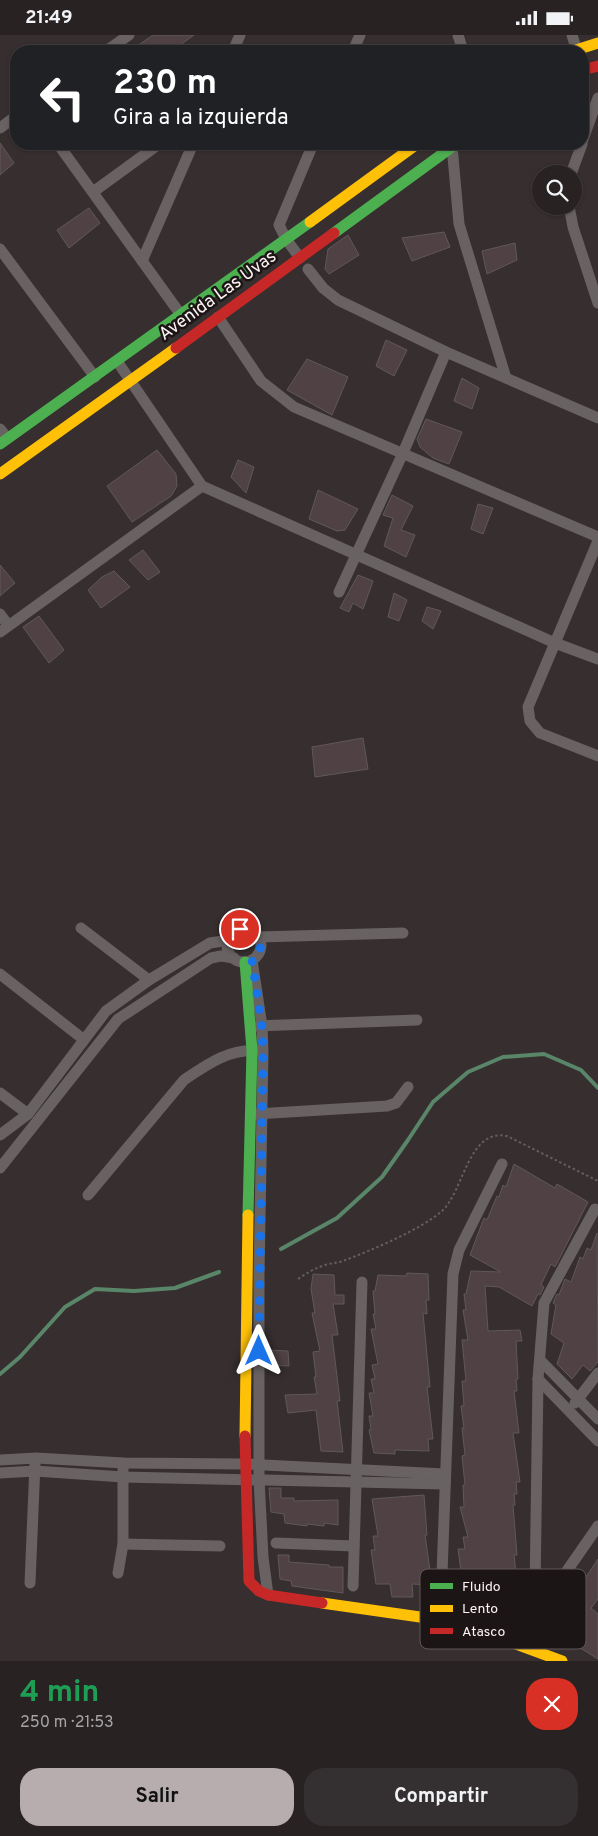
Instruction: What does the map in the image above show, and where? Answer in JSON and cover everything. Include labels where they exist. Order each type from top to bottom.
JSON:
[{"type":"street","points":[[115,45],[129,35]]},
{"type":"street","points":[[589,123],[598,98]]},
{"type":"street","points":[[62,150],[181,315]]},
{"type":"street","points":[[93,192],[151,150]]},
{"type":"street","points":[[142,261],[190,150]]},
{"type":"street","points":[[300,257],[286,239],[279,225],[310,150]]},
{"type":"street","name":"Avenida Las Uvas","points":[[4,441],[409,150]]},
{"type":"street","name":"Avenida Las Uvas","points":[[0,474],[131,381],[447,150]]},
{"type":"street","points":[[454,150],[459,224],[506,378]]},
{"type":"street","points":[[575,165],[580,150]]},
{"type":"street","points":[[571,215],[573,227],[597,296]]},
{"type":"street","points":[[0,249],[95,377]]},
{"type":"street","points":[[308,269],[324,288],[338,300],[446,352],[598,418]]},
{"type":"street","points":[[218,317],[262,381],[294,407],[598,539],[528,707],[530,721],[540,733],[598,756]]},
{"type":"street","points":[[338,592],[403,453],[446,352]]},
{"type":"street","points":[[117,361],[202,486],[556,643],[598,659]]},
{"type":"street","points":[[0,429],[4,441]]},
{"type":"street","points":[[0,614],[4,629],[202,486]]},
{"type":"street","points":[[81,928],[149,980]]},
{"type":"street","points":[[0,1168],[118,1019],[211,958],[222,955],[244,960],[256,957],[261,947],[256,933],[246,928],[235,931],[229,940],[228,950],[244,960],[262,1026],[257,1050],[250,1114],[248,1155],[245,1480],[250,1581],[259,1591],[268,1595],[420,1617]]},
{"type":"street","points":[[259,937],[403,933]]},
{"type":"street","points":[[0,1135],[28,1114],[106,1011],[149,980],[210,943],[229,940]]},
{"type":"street","points":[[244,960],[250,1025],[257,1050],[263,1114],[259,1275],[259,1479],[263,1557],[268,1595]]},
{"type":"street","points":[[0,974],[83,1039]]},
{"type":"street","points":[[250,1025],[417,1020]]},
{"type":"street","points":[[88,1195],[184,1081],[202,1068],[230,1054],[257,1050]]},
{"type":"street","points":[[250,1114],[386,1107],[396,1103],[408,1087]]},
{"type":"street","points":[[0,1093],[28,1114]]},
{"type":"street","points":[[248,1155],[262,1155]]},
{"type":"street","points":[[442,1569],[453,1274],[459,1250],[502,1164]]},
{"type":"street","points":[[535,1569],[538,1379],[544,1303],[595,1209]]},
{"type":"street","points":[[353,1586],[362,1282]]},
{"type":"street","points":[[540,1360],[598,1419]]},
{"type":"street","points":[[569,1410],[598,1373]]},
{"type":"street","points":[[538,1379],[598,1441]]},
{"type":"street","points":[[0,1460],[36,1458],[124,1463],[245,1464],[304,1474]]},
{"type":"street","points":[[30,1583],[36,1458]]},
{"type":"street","points":[[118,1573],[122,1544],[124,1463]]},
{"type":"street","points":[[0,1473],[35,1471],[123,1477],[245,1480],[304,1474],[445,1479]]},
{"type":"street","points":[[568,1569],[598,1526]]},
{"type":"street","points":[[276,1543],[354,1546]]},
{"type":"street","points":[[122,1544],[220,1546]]},
{"type":"street","points":[[529,1649],[562,1661]]},
{"type":"path","points":[[298,1279],[315,1268],[341,1261],[417,1228],[442,1211],[451,1201],[472,1154],[479,1145],[500,1134],[507,1135],[598,1181]]},
{"type":"building","points":[[153,35],[194,35],[180,45],[139,45]]},
{"type":"building","points":[[0,143],[14,163],[0,175]]},
{"type":"building","points":[[89,208],[100,223],[69,248],[57,230]]},
{"type":"building","points":[[444,232],[450,247],[412,261],[402,238]]},
{"type":"building","points":[[348,235],[359,255],[329,274],[325,269],[328,249]]},
{"type":"building","points":[[515,243],[517,260],[487,274],[482,251]]},
{"type":"building","points":[[386,340],[407,350],[394,376],[376,366]]},
{"type":"building","points":[[307,359],[348,377],[332,415],[287,390]]},
{"type":"building","points":[[462,378],[479,388],[472,409],[454,401]]},
{"type":"building","points":[[426,419],[462,432],[449,464],[433,458],[420,447],[417,439]]},
{"type":"building","points":[[157,450],[176,474],[177,486],[171,496],[132,522],[107,486]]},
{"type":"building","points":[[238,460],[254,467],[246,493],[231,477]]},
{"type":"building","points":[[318,490],[358,509],[345,530],[337,531],[309,519]]},
{"type":"building","points":[[392,495],[413,506],[401,530],[415,535],[406,557],[384,546],[393,518],[383,515]]},
{"type":"building","points":[[478,504],[493,508],[483,534],[471,529]]},
{"type":"building","points":[[143,550],[160,572],[148,580],[129,560]]},
{"type":"building","points":[[0,565],[15,583],[0,596]]},
{"type":"building","points":[[114,571],[130,587],[101,608],[88,590],[102,577]]},
{"type":"building","points":[[358,575],[373,581],[363,609],[353,603],[349,612],[340,608]]},
{"type":"building","points":[[394,593],[407,600],[399,621],[388,617]]},
{"type":"building","points":[[427,607],[441,611],[433,629],[422,621]]},
{"type":"building","points":[[39,616],[64,650],[49,663],[23,627]]},
{"type":"building","points":[[363,738],[368,769],[315,777],[312,747]]},
{"type":"building","points":[[514,1164],[555,1188],[557,1184],[588,1202],[555,1267],[551,1264],[541,1285],[544,1287],[532,1306],[499,1287],[485,1286],[488,1331],[520,1330],[522,1341],[516,1341],[518,1379],[516,1379],[517,1391],[514,1391],[519,1433],[513,1433],[520,1482],[516,1482],[517,1494],[514,1494],[515,1505],[513,1505],[517,1555],[514,1555],[516,1569],[461,1569],[458,1549],[465,1549],[463,1537],[468,1537],[460,1507],[464,1507],[463,1485],[465,1485],[462,1456],[465,1455],[462,1428],[464,1428],[461,1406],[464,1406],[462,1381],[466,1381],[462,1340],[468,1340],[463,1310],[466,1310],[464,1294],[466,1294],[471,1271],[501,1272],[470,1255],[484,1218],[487,1220],[503,1185],[506,1187]]},
{"type":"building","points":[[597,1233],[598,1362],[590,1371],[583,1365],[572,1379],[557,1364],[564,1343],[551,1334],[556,1305],[553,1303],[557,1294],[559,1295],[565,1279],[571,1282],[580,1257],[583,1259],[587,1248],[591,1250]]},
{"type":"building","points":[[407,1273],[428,1274],[429,1300],[426,1300],[427,1314],[423,1313],[430,1387],[427,1387],[433,1439],[428,1439],[429,1451],[395,1450],[395,1454],[374,1453],[369,1430],[371,1429],[369,1416],[373,1416],[369,1393],[374,1393],[371,1379],[375,1379],[372,1365],[378,1364],[371,1329],[376,1329],[373,1314],[375,1314],[373,1291],[375,1291],[378,1275],[406,1276]]},
{"type":"building","points":[[313,1274],[334,1275],[335,1295],[344,1295],[344,1304],[333,1304],[338,1335],[332,1335],[340,1401],[337,1401],[343,1452],[321,1451],[316,1410],[288,1413],[285,1395],[317,1394],[313,1352],[320,1351],[312,1313],[315,1313],[311,1289]]},
{"type":"building","points":[[267,1350],[288,1351],[289,1366],[266,1365]]},
{"type":"building","points":[[269,1488],[281,1488],[281,1498],[294,1498],[294,1501],[338,1500],[338,1525],[324,1523],[324,1526],[307,1524],[307,1526],[285,1523],[284,1514],[271,1512]]},
{"type":"building","points":[[424,1495],[427,1535],[425,1535],[430,1569],[420,1569],[420,1584],[412,1584],[413,1597],[392,1597],[390,1584],[376,1584],[371,1550],[375,1550],[373,1536],[378,1536],[372,1499]]},
{"type":"building","points":[[278,1555],[289,1555],[289,1562],[343,1567],[343,1593],[292,1586],[291,1581],[280,1579]]},
{"type":"building","points":[[598,1559],[598,1599],[591,1608],[598,1614],[598,1659],[582,1649],[586,1649],[586,1577]]},
{"type":"waterway","points":[[281,1249],[337,1218],[382,1177],[433,1102],[468,1072],[503,1057],[544,1054],[581,1070],[598,1088]]},
{"type":"waterway","points":[[0,1374],[20,1357],[65,1307],[95,1289],[134,1291],[175,1288],[219,1272]]},
{"type":"traffic: fast","points":[[334,233],[448,150]]},
{"type":"traffic: fast","points":[[0,444],[310,222]]},
{"type":"traffic: fast","points":[[245,962],[252,1050],[248,1215]]},
{"type":"traffic: slow","points":[[589,46],[598,43]]},
{"type":"traffic: slow","points":[[310,222],[409,150]]},
{"type":"traffic: slow","points":[[0,474],[176,348]]},
{"type":"traffic: slow","points":[[245,1436],[248,1215]]},
{"type":"traffic: slow","points":[[322,1603],[420,1617]]},
{"type":"traffic: slow","points":[[529,1649],[562,1661]]},
{"type":"traffic: jam","points":[[589,68],[598,66]]},
{"type":"traffic: jam","points":[[176,348],[334,233]]},
{"type":"traffic: jam","points":[[245,1436],[249,1581],[259,1591],[268,1595],[322,1603]]},
{"type":"route","points":[[240,929],[246,928],[256,933],[261,942],[259,953],[252,960],[262,1026],[263,1051],[259,1351]]}]
